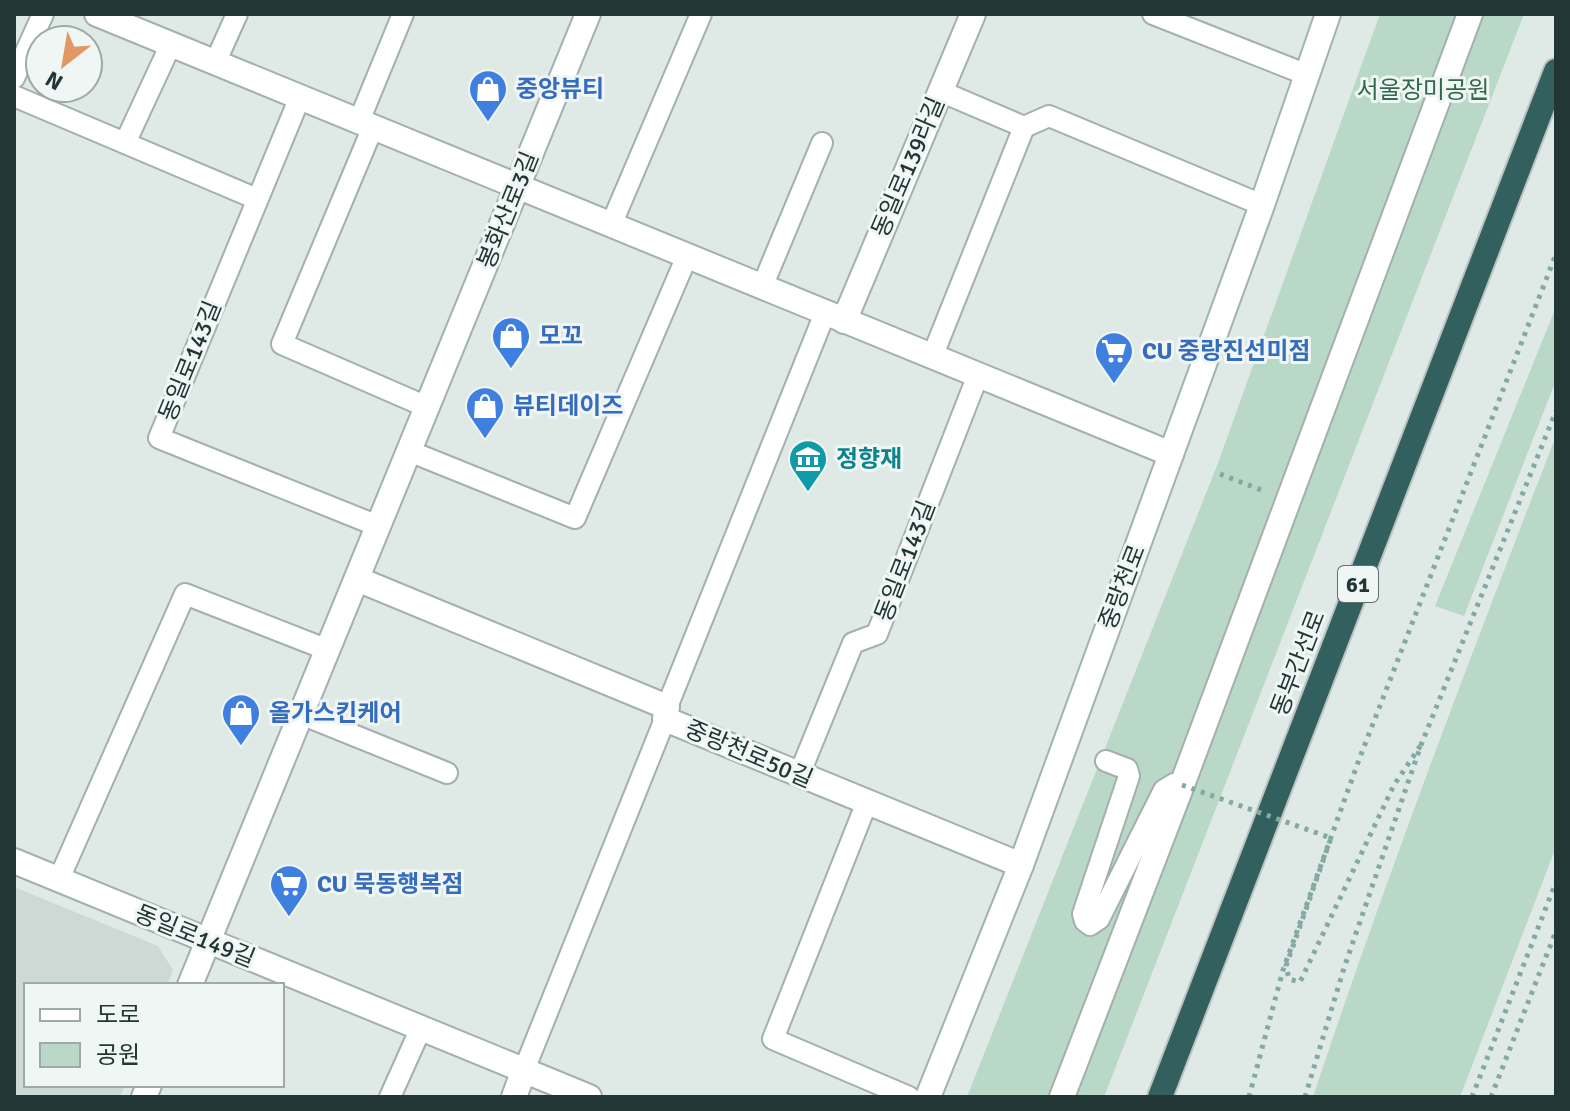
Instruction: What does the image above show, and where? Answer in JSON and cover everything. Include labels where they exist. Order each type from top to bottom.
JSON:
[{"type":"highway","name":"동부간선로","points":[[1160,1097],[1556,71]]},
{"type":"street","points":[[97,14],[140,22],[171,44],[215,63],[1171,454]]},
{"type":"street","name":"봉화산로3길","points":[[191,983],[588,14]]},
{"type":"street","name":"동일로139라길","points":[[835,317],[973,14]]},
{"type":"street","name":"중랑천로","points":[[928,1097],[1021,865],[1262,205],[1328,14]]},
{"type":"street","points":[[1062,1097],[1470,14]]},
{"type":"street","name":"중랑천로50길","points":[[357,579],[666,713],[799,775],[1021,865]]},
{"type":"street","name":"동일로149길","points":[[14,861],[589,1097]]},
{"type":"street","points":[[514,1097],[524,1070]]},
{"type":"lane","points":[[14,78],[43,14]]},
{"type":"lane","points":[[215,63],[237,14]]},
{"type":"lane","points":[[403,14],[366,124],[282,344],[427,407]]},
{"type":"lane","points":[[611,225],[701,14]]},
{"type":"lane","points":[[1153,14],[1305,74]]},
{"type":"lane","points":[[125,143],[171,44]]},
{"type":"lane","points":[[940,91],[1024,127]]},
{"type":"lane","points":[[14,96],[257,199]]},
{"type":"lane","name":"동일로143길","points":[[300,97],[159,438],[378,526]]},
{"type":"lane","points":[[932,357],[1024,127],[1049,116],[1262,205]]},
{"type":"lane","points":[[762,287],[822,143]]},
{"type":"lane","points":[[409,451],[575,518],[687,256]]},
{"type":"lane","points":[[524,1070],[666,713],[835,317]]},
{"type":"lane","name":"동일로143길","points":[[799,775],[853,643],[877,634],[978,375]]},
{"type":"lane","points":[[59,879],[185,594],[328,650]]},
{"type":"lane","points":[[301,714],[447,773]]},
{"type":"lane","points":[[1106,761],[1127,769],[1129,776],[1083,914],[1090,925],[1099,919],[1164,790],[1174,784],[1182,785]]},
{"type":"lane","points":[[867,802],[773,1039],[909,1097]]},
{"type":"lane","points":[[390,1097],[421,1028]]},
{"type":"path","points":[[1249,1097],[1279,982],[1355,771],[1556,254]]},
{"type":"path","points":[[1305,1097],[1344,968],[1421,745],[1556,411]]},
{"type":"path","points":[[1220,474],[1288,501]]},
{"type":"path","points":[[1182,785],[1331,838],[1286,966],[1289,979],[1300,982],[1394,785],[1421,745]]},
{"type":"path","points":[[1472,1097],[1556,882]]},
{"type":"path","points":[[1491,1097],[1556,931]]},
{"type":"shaded area","points":[[14,887],[158,946],[173,970],[168,983],[24,983],[24,1087],[124,1087],[120,1097],[14,1097]]},
{"type":"green space","name":"서울장미공원","points":[[1380,14],[1524,14],[1104,1097],[967,1097],[1218,463]]},
{"type":"green space","points":[[1556,307],[1556,380],[1464,616],[1435,606]]},
{"type":"green space","points":[[1556,436],[1556,847],[1460,1097],[1313,1097],[1400,848]]},
{"type":"place","name":"중앙뷰티","points":[[488,123]]},
{"type":"place","name":"모꼬","points":[[511,370]]},
{"type":"place","name":"CU 중랑진선미점","points":[[1114,385]]},
{"type":"place","name":"뷰티데이즈","points":[[485,440]]},
{"type":"place","name":"정향재","points":[[808,493]]},
{"type":"place","name":"올가스킨케어","points":[[241,747]]},
{"type":"place","name":"CU 묵동행복점","points":[[289,918]]}]
